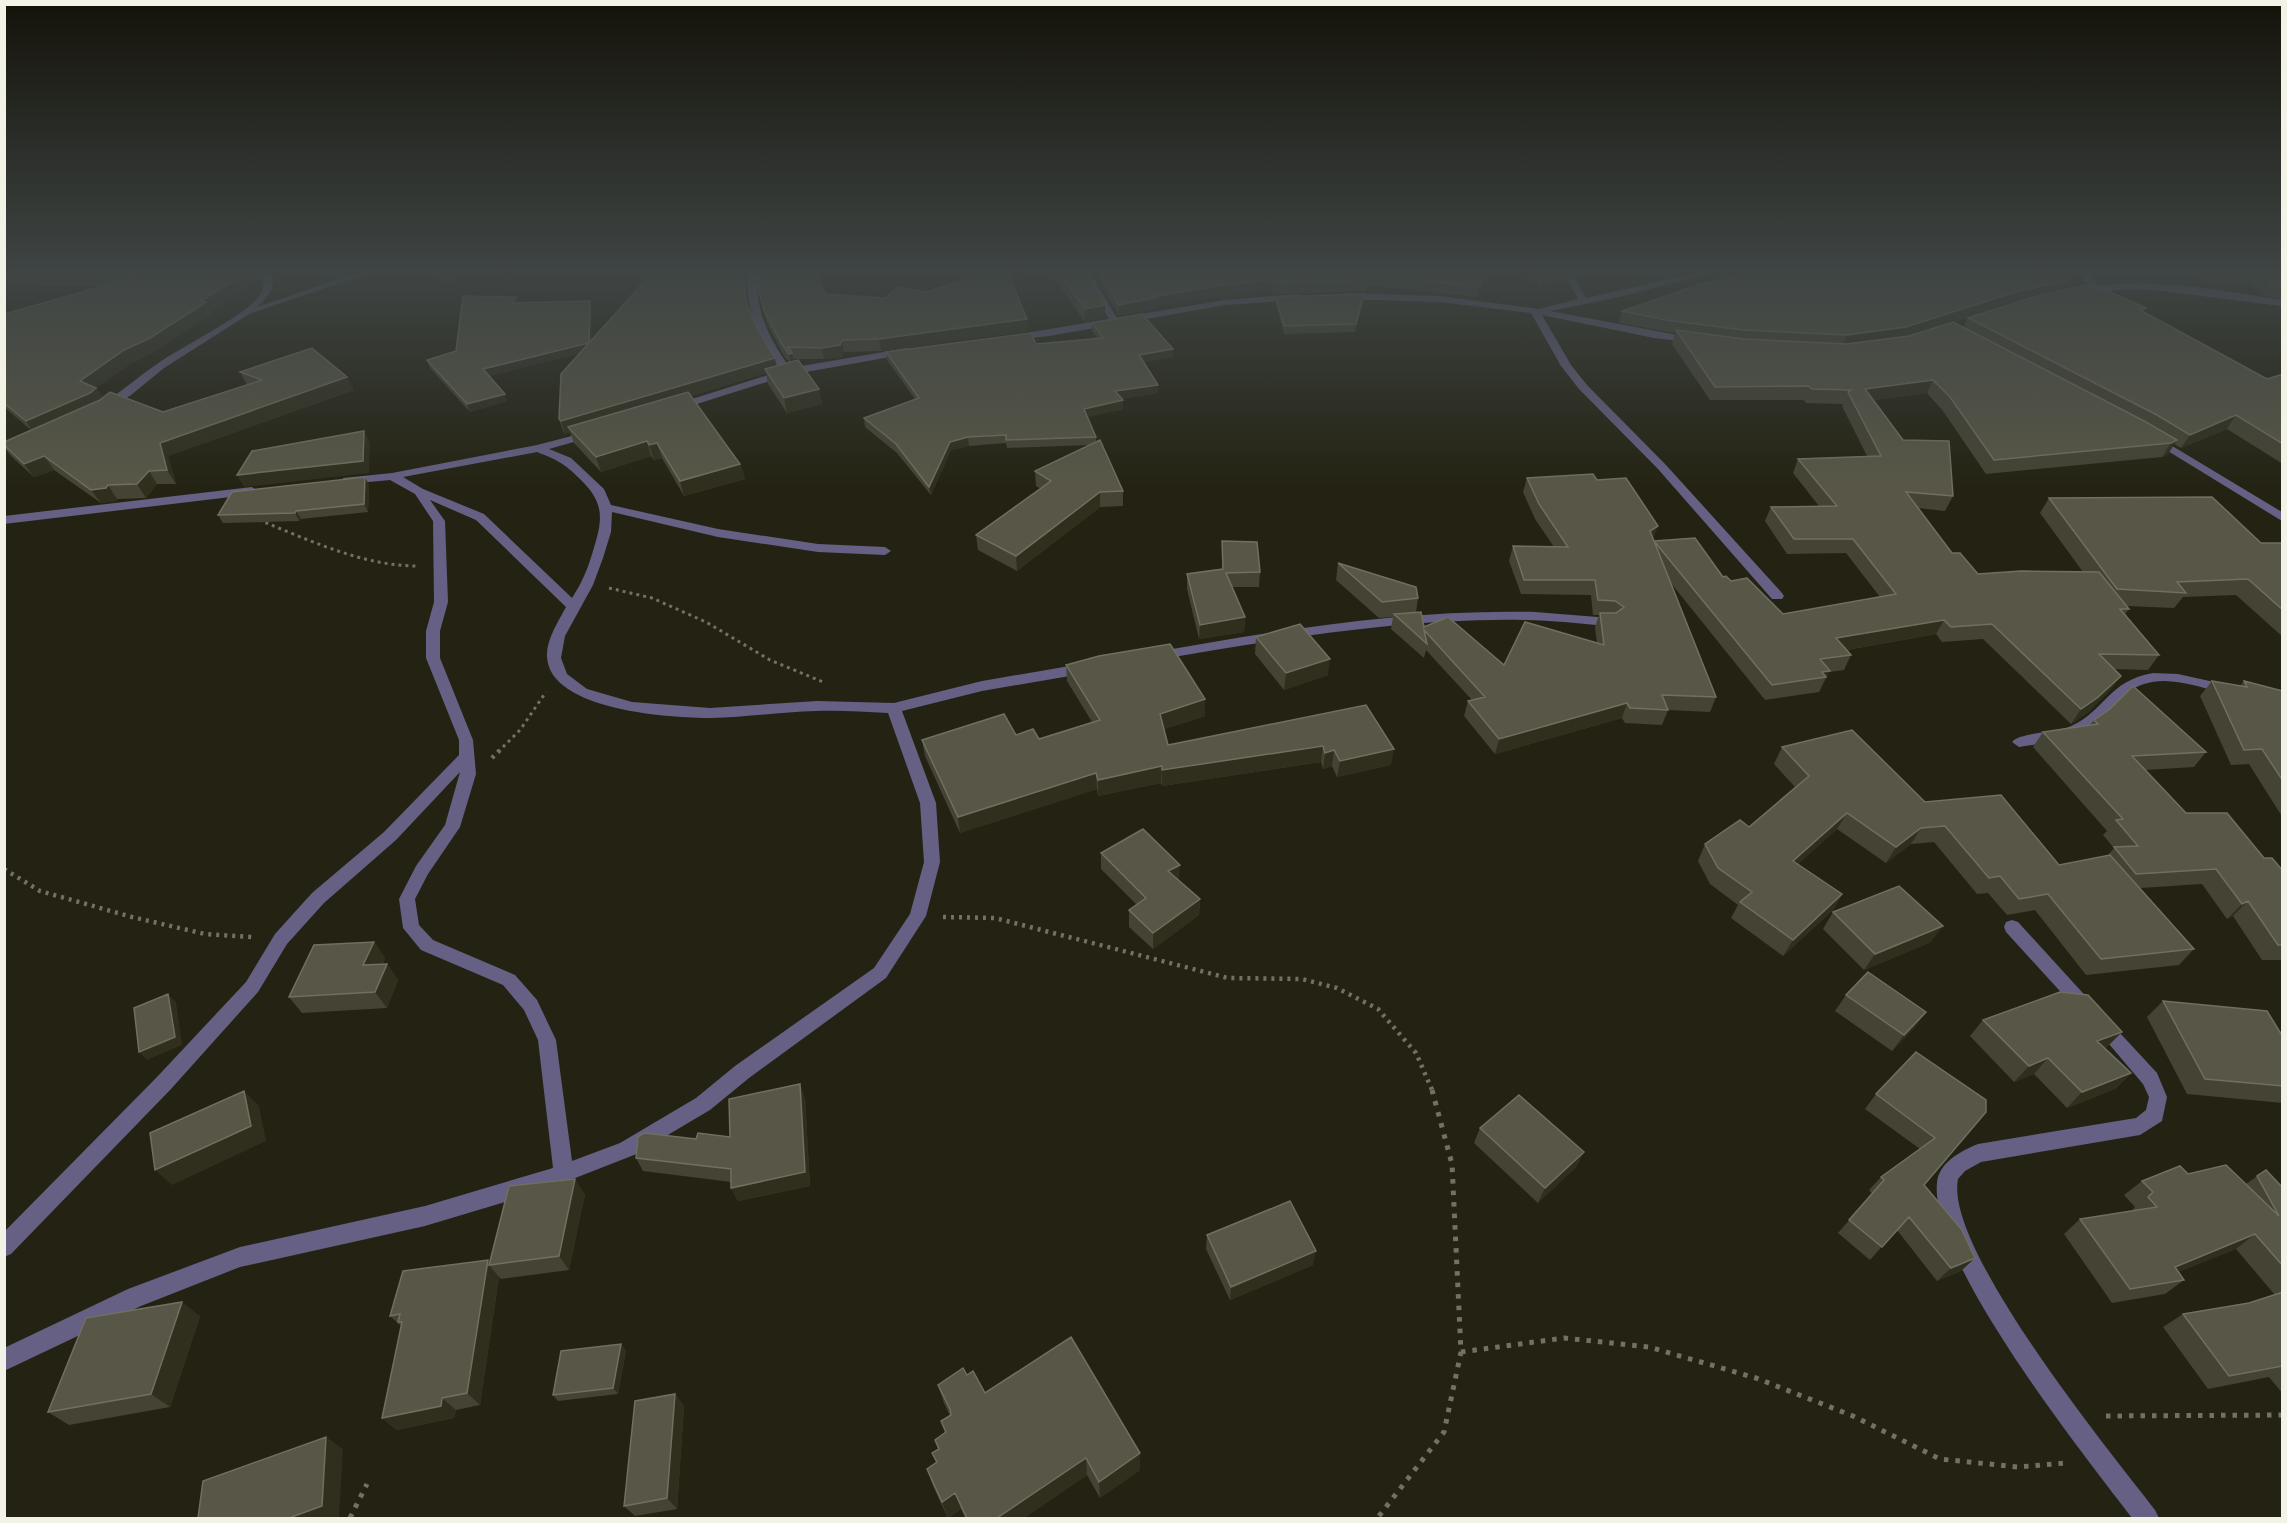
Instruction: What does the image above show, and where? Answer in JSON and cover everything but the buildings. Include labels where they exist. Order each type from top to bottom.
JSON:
[{"type":"street","points":[[93,414],[127,393],[177,354],[194,344]]},
{"type":"street","points":[[768,344],[787,372]]},
{"type":"street","points":[[1554,344],[1566,366],[1584,387],[1662,467],[1776,596]]},
{"type":"street","points":[[669,409],[787,372],[846,360],[916,350]]},
{"type":"street","points":[[339,481],[392,476],[538,448],[602,430]]},
{"type":"street","points":[[2143,432],[2283,517]]},
{"type":"street","points":[[538,448],[567,460],[600,492],[606,507],[605,532],[588,585],[573,606],[558,636],[554,658],[561,676],[582,692],[632,707],[710,713],[817,706],[894,708],[982,686],[1102,665]]},
{"type":"street","points":[[392,476],[419,492],[480,517],[573,606]]},
{"type":"street","points":[[4,520],[267,490]]},
{"type":"street","points":[[419,492],[439,521],[441,602],[433,631],[434,658],[466,740],[468,765],[452,827],[422,870],[406,899],[411,928],[427,945],[509,980],[531,1005],[547,1040],[564,1173]]},
{"type":"street","points":[[606,507],[718,533],[818,548],[885,551]]},
{"type":"street","points":[[1136,659],[1318,631],[1433,619],[1511,616],[1610,622]]},
{"type":"street","points":[[2019,742],[2067,733],[2085,725],[2131,684],[2151,678],[2179,679],[2237,691]]},
{"type":"street","points":[[4,1360],[136,1297],[240,1257],[425,1216],[564,1173],[627,1149],[703,1104],[742,1072],[880,973],[918,916],[932,862],[928,803],[894,708]]},
{"type":"street","points":[[4,1247],[157,1091],[252,987],[281,939],[318,898],[468,765]]},
{"type":"street","points":[[2012,927],[2150,1079],[2158,1096],[2154,1115],[2140,1126],[1978,1154],[1957,1164],[1947,1182],[1947,1209],[1958,1240],[1978,1280],[2070,1417],[2147,1518]]},
{"type":"path","points":[[234,493],[244,515],[312,542],[393,566],[441,567]]},
{"type":"path","points":[[588,585],[629,591],[652,598],[706,622],[770,660],[804,672],[831,686]]},
{"type":"path","points":[[468,765],[491,759],[520,730],[537,704],[561,676]]},
{"type":"path","points":[[4,869],[40,891],[132,917],[205,934],[281,939]]},
{"type":"path","points":[[918,916],[995,918],[1227,978],[1302,979],[1337,988],[1378,1009],[1416,1053],[1434,1093],[1452,1164],[1461,1352],[1444,1432],[1379,1516]]},
{"type":"path","points":[[1461,1352],[1564,1338],[1649,1347],[1756,1378],[1842,1411],[1940,1460],[2018,1467],[2103,1461]]},
{"type":"path","points":[[2070,1417],[2283,1415]]},
{"type":"path","points":[[350,1518],[368,1485]]}]
